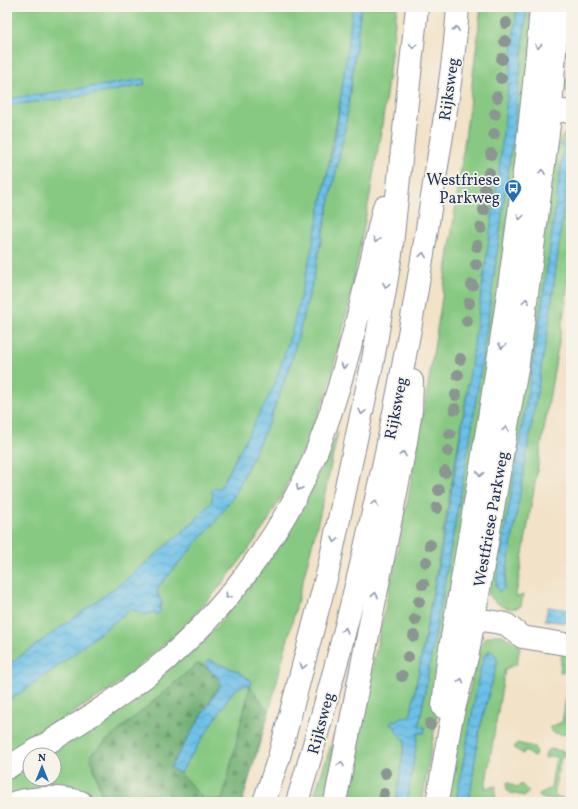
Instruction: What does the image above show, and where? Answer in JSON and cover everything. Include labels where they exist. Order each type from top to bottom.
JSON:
[{"type":"main road","name":"Rijksweg","points":[[264,802],[279,756],[326,578],[373,360],[391,254],[417,7]]},
{"type":"main road","name":"Rijksweg","points":[[297,802],[310,761],[359,576],[383,470],[414,307],[450,80],[458,7]]},
{"type":"main road","name":"Westfriese Parkweg","points":[[541,7],[552,110]]},
{"type":"main road","name":"Westfriese Parkweg","points":[[427,802],[465,617],[499,361],[518,234],[552,110],[558,7]]},
{"type":"main road","points":[[7,768],[98,711],[155,669],[217,610],[271,537],[298,491],[326,426],[343,371],[367,279],[405,121]]},
{"type":"main road","points":[[335,802],[406,442],[411,410],[414,307]]},
{"type":"main road","points":[[465,617],[506,624],[522,637],[571,645]]},
{"type":"main road","name":"Westfriese Parkweg","points":[[437,802],[451,721],[468,653],[465,617]]},
{"type":"main road","points":[[16,802],[40,798],[58,798],[81,802]]},
{"type":"green space","points":[[7,7],[353,7],[337,121],[315,234],[293,331],[274,387],[255,426],[220,489],[213,494],[212,503],[193,523],[123,582],[7,666],[7,105],[72,98],[144,85],[144,80],[7,99]]},
{"type":"green space","points":[[361,7],[397,7],[383,119],[348,308],[329,386],[312,432],[280,499],[265,526],[217,590],[180,631],[114,687],[7,754],[7,702],[46,675],[131,609],[154,612],[157,615],[161,611],[159,608],[162,605],[158,594],[158,587],[215,522],[235,494],[269,422],[290,366],[311,288],[345,129]]},
{"type":"green space","points":[[481,7],[517,7],[497,184],[472,361],[411,714],[409,716],[397,719],[395,726],[405,740],[396,802],[348,802],[361,723],[410,488],[431,368],[450,248]]},
{"type":"green space","points":[[527,7],[538,7],[439,704],[422,802],[407,802],[418,732],[424,733],[425,728],[419,726],[473,418],[511,148],[513,142],[516,142],[516,140],[513,139]]},
{"type":"green space","points":[[564,7],[571,7],[562,79],[571,81],[571,90],[567,92],[563,87],[560,78],[559,66]]},
{"type":"green space","points":[[571,133],[571,142],[561,144],[561,146],[564,146],[540,319],[496,585],[498,589],[504,588],[549,322],[571,152],[571,252],[566,300],[516,595],[517,597],[523,595],[521,606],[516,608],[507,608],[499,604],[488,594],[554,149],[564,134]]},
{"type":"green space","points":[[338,432],[323,502],[269,712],[250,686],[251,680],[239,672],[209,660],[205,665],[197,664],[90,755],[103,800],[82,793],[7,797],[7,778],[22,768],[22,787],[62,787],[62,747],[50,747],[204,639],[218,624],[245,592],[281,540],[308,495]]},
{"type":"green space","points":[[502,635],[520,646],[517,664],[505,669],[485,788],[496,786],[495,796],[499,802],[469,802],[479,732],[496,666],[489,651],[480,670],[456,802],[443,802],[481,642],[487,637]]},
{"type":"green space","points":[[562,653],[571,655],[571,670],[560,672]]},
{"type":"green space","points":[[197,664],[212,671],[220,680],[221,684],[170,767],[180,773],[204,800],[222,800],[250,686],[269,712],[242,802],[108,802],[103,800],[90,755]]},
{"type":"green space","points":[[571,670],[571,696],[566,723],[571,724],[571,734],[553,733],[550,727],[562,722]]},
{"type":"green space","points":[[245,685],[250,686],[223,800],[204,800],[180,773],[234,689]]},
{"type":"green space","points":[[335,733],[327,802],[312,802]]},
{"type":"green space","points":[[517,743],[534,747],[536,750],[535,756],[533,757],[525,750],[523,754],[514,748]]},
{"type":"green space","points":[[550,749],[568,752],[571,754],[571,757],[561,756],[554,796],[564,798],[561,802],[541,798],[539,794],[551,788],[556,756],[545,758],[546,752]]},
{"type":"green space","points":[[507,782],[518,788],[521,784],[529,792],[525,796],[510,793],[507,790]]},
{"type":"water","points":[[353,7],[361,7],[345,129],[311,288],[290,366],[269,422],[235,494],[215,522],[158,587],[157,594],[162,602],[159,608],[161,611],[157,615],[154,612],[145,615],[131,609],[46,675],[7,702],[7,666],[123,582],[193,523],[211,503],[213,494],[211,491],[214,488],[220,488],[274,386],[291,334],[309,261],[336,133]]},
{"type":"water","points":[[517,7],[527,7],[513,139],[516,140],[516,142],[513,142],[511,148],[467,457],[419,726],[425,727],[424,733],[418,733],[407,802],[396,802],[405,740],[396,732],[395,726],[390,725],[392,720],[396,721],[400,717],[409,716],[411,714],[447,519],[466,400],[499,169]]},
{"type":"water","points":[[144,79],[144,85],[72,98],[7,105],[7,99]]},
{"type":"water","points":[[569,141],[571,142],[571,152],[549,322],[504,588],[499,592],[496,585],[540,319],[564,146],[561,146],[561,144]]},
{"type":"water","points":[[548,607],[571,610],[571,624],[545,620]]},
{"type":"water","points":[[489,650],[496,655],[497,663],[479,732],[469,802],[456,802],[480,670],[485,654],[489,654]]},
{"type":"water","points":[[209,660],[239,672],[251,681],[250,686],[245,685],[234,690],[180,773],[170,768],[221,684],[219,679],[205,665]]},
{"type":"place","name":"Westfriese Parkweg","points":[[513,203]]}]
